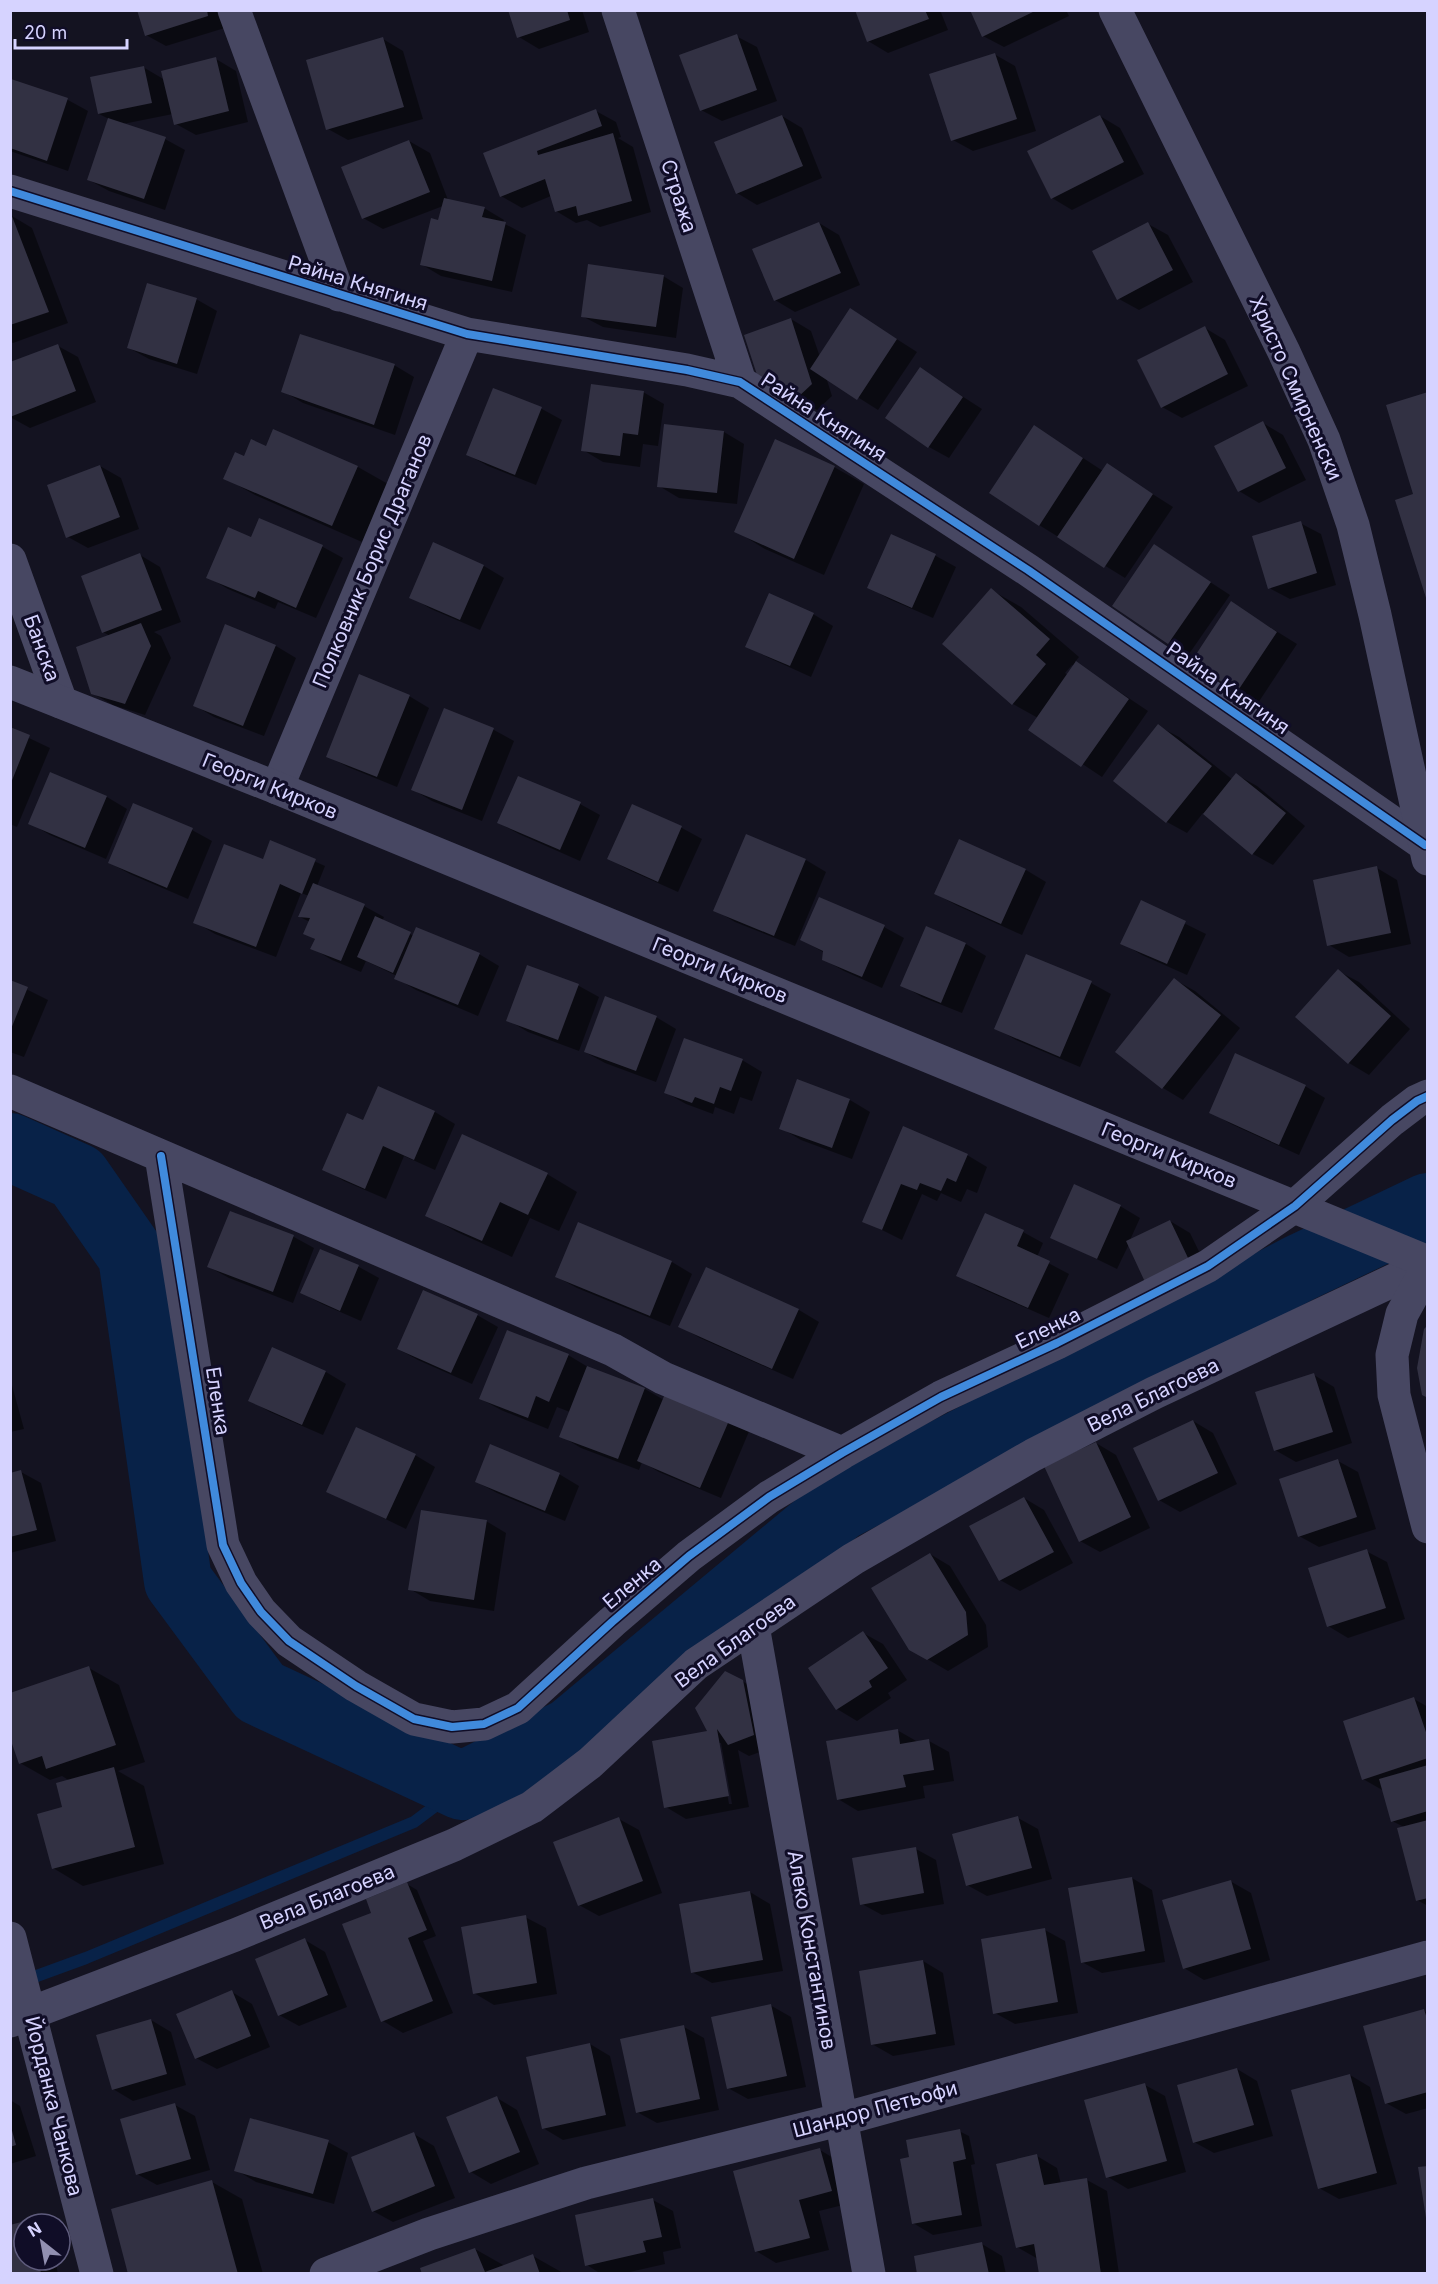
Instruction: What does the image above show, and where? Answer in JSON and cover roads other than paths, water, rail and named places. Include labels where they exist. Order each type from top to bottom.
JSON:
[{"type":"street","points":[[234,10],[339,295]]},
{"type":"street","name":"Стража","points":[[618,10],[740,382]]},
{"type":"street","name":"Христо Смирненски","points":[[1115,10],[1284,352],[1324,440],[1356,536],[1426,852]]},
{"type":"street","name":"Райна Княгиня","points":[[10,191],[467,334],[687,370],[740,382],[1028,570],[1426,852]]},
{"type":"street","name":"Полковник Борис Драганов","points":[[277,788],[467,334]]},
{"type":"street","name":"Банска","points":[[10,560],[61,702]]},
{"type":"street","name":"Георги Кирков","points":[[10,682],[277,788],[1295,1206],[1420,1261]]},
{"type":"street","points":[[10,1091],[602,1345],[663,1378],[842,1453]]},
{"type":"street","name":"Еленка","points":[[161,1156],[223,1545],[241,1583],[261,1612],[289,1641],[356,1686],[414,1719],[452,1727],[484,1724],[518,1708],[612,1622],[689,1556],[769,1497],[942,1397],[1057,1343],[1208,1266],[1295,1206],[1392,1120],[1417,1101],[1428,1096]]},
{"type":"street","points":[[1420,1261],[1402,1314],[1392,1355],[1394,1395],[1428,1527]]},
{"type":"street","name":"Вела Благоева","points":[[22,2009],[236,1935],[454,1845],[532,1807],[590,1763],[696,1664],[853,1559],[1033,1455],[1420,1261]]},
{"type":"street","name":"Алеко Константинов","points":[[753,1626],[869,2274]]},
{"type":"street","name":"Йорданка Чанкова","points":[[12,1942],[22,2009],[97,2274]]},
{"type":"street","name":"Шандор Петьофи","points":[[326,2274],[429,2234],[586,2183],[843,2119],[1428,1957]]},
{"type":"waterway","points":[[10,1147],[77,1177],[132,1256],[178,1581],[260,1692],[462,1786],[570,1732],[840,1507],[1300,1268],[1428,1207]]},
{"type":"waterway","points":[[23,1981],[86,1958],[414,1822],[462,1786]]}]
